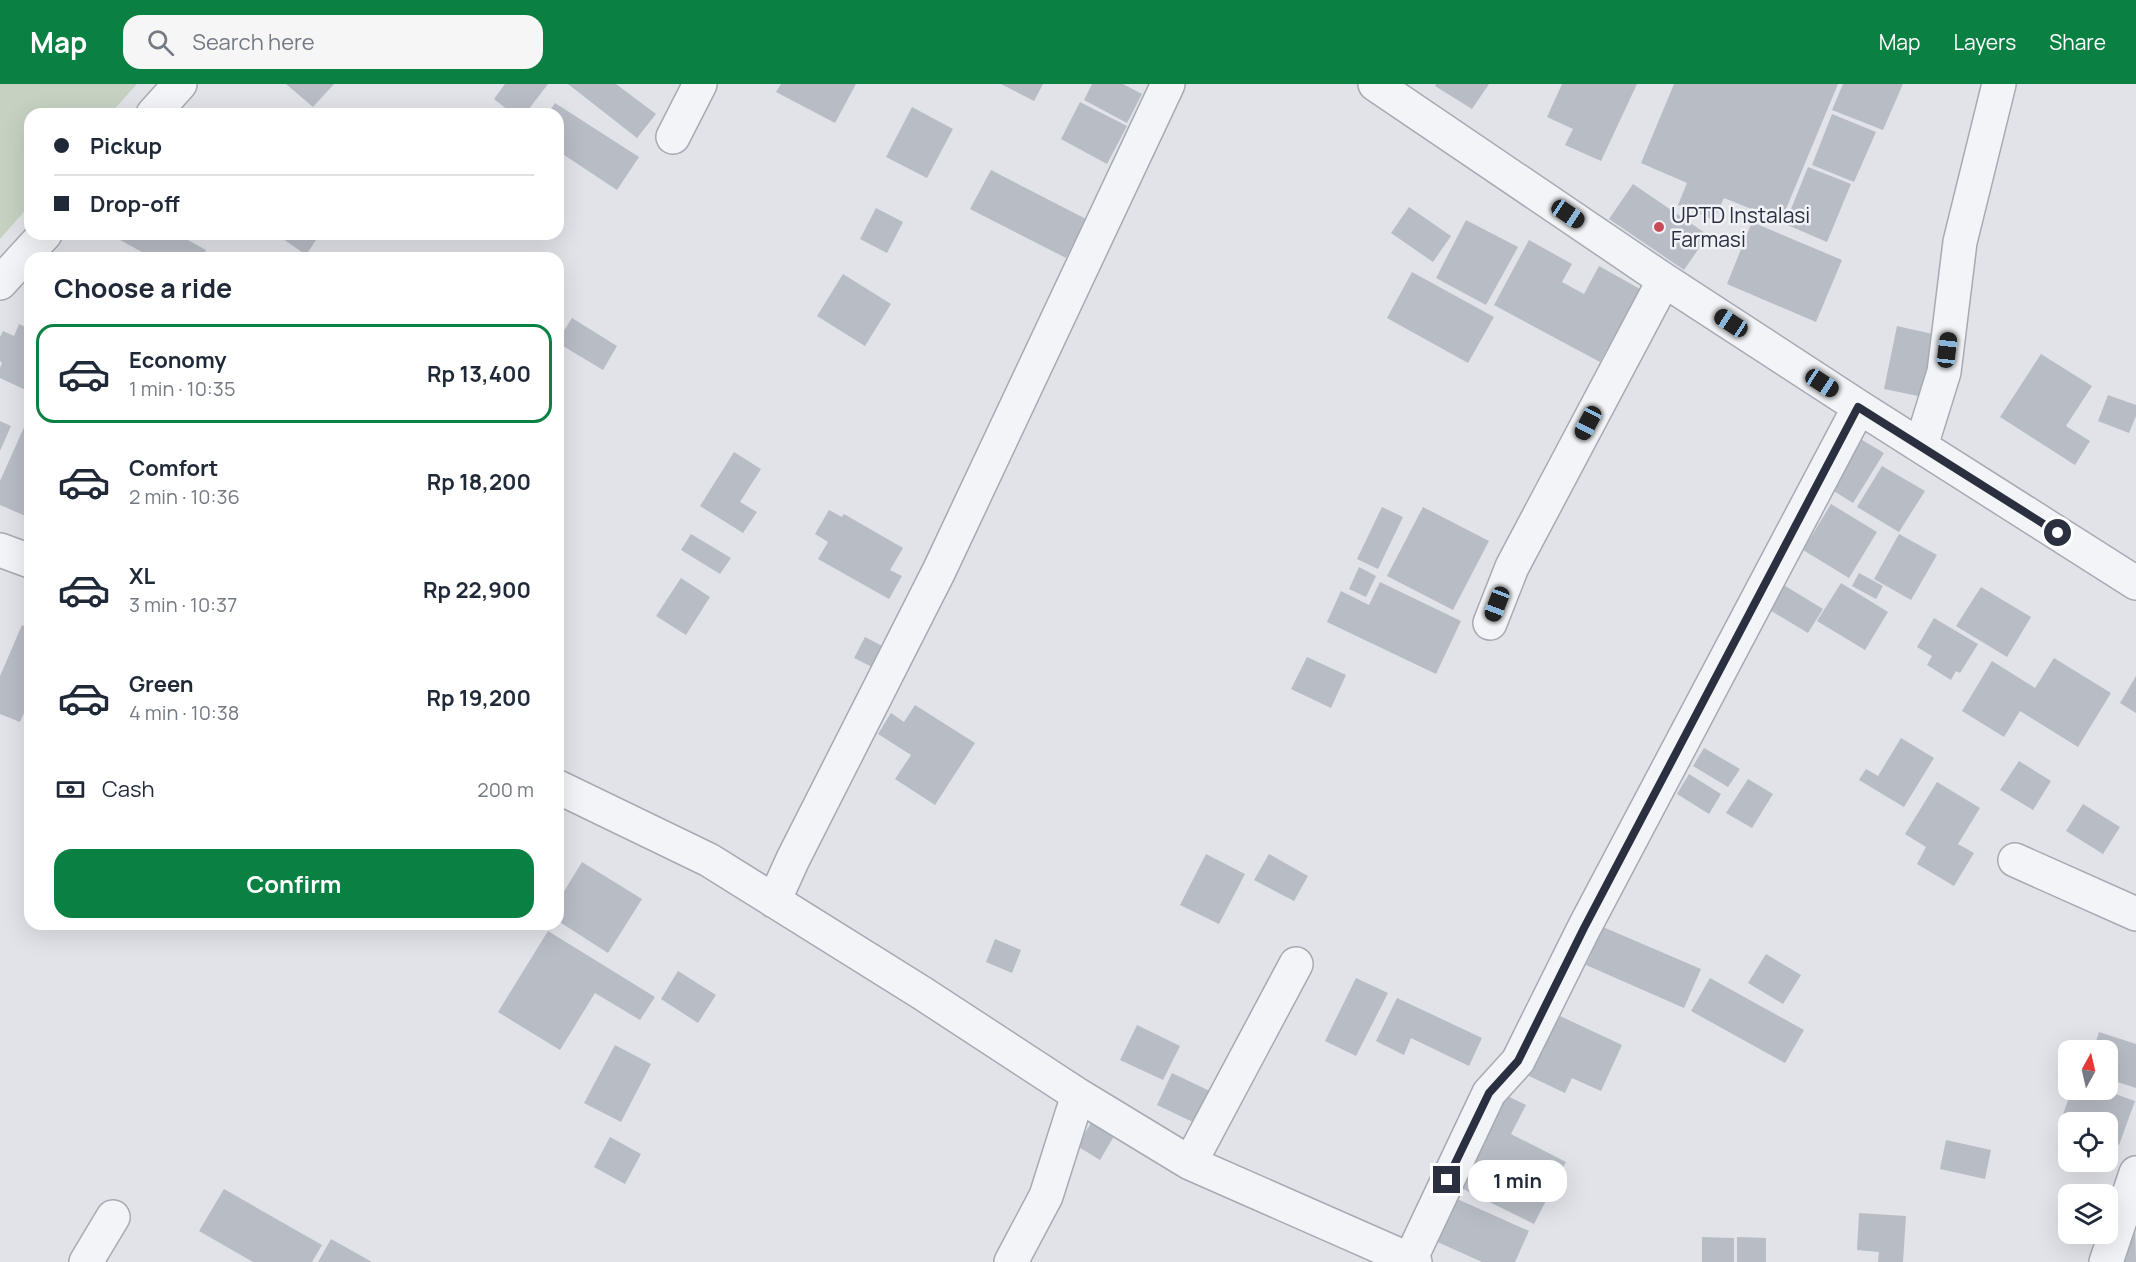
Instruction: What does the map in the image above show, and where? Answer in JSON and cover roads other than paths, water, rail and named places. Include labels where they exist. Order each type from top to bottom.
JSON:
[{"type":"street","points":[[158,108],[180,84]]},
{"type":"street","points":[[673,137],[700,84]]},
{"type":"street","points":[[774,901],[939,571],[1168,84]]},
{"type":"street","points":[[1375,84],[1664,280],[1858,407],[2136,583]]},
{"type":"street","points":[[1921,446],[1944,372],[1960,242],[1999,84]]},
{"type":"street","points":[[28,252],[39,240]]},
{"type":"street","points":[[0,283],[24,257]]},
{"type":"street","points":[[1490,623],[1512,567],[1664,280]]},
{"type":"street","points":[[564,790],[709,860],[922,993],[1078,1095],[1190,1163],[1413,1261],[1489,1093],[1518,1061],[1590,918],[1858,407]]},
{"type":"street","points":[[0,550],[24,559]]},
{"type":"street","points":[[2015,860],[2136,914]]},
{"type":"street","points":[[1190,1163],[1296,964]]},
{"type":"street","points":[[1011,1262],[1046,1196],[1078,1095]]},
{"type":"street","points":[[2106,1262],[2136,1173]]},
{"type":"street","points":[[86,1262],[113,1218]]},
{"type":"place","name":"UPTD Instalasi Farmasi","points":[[1659,227]]}]
